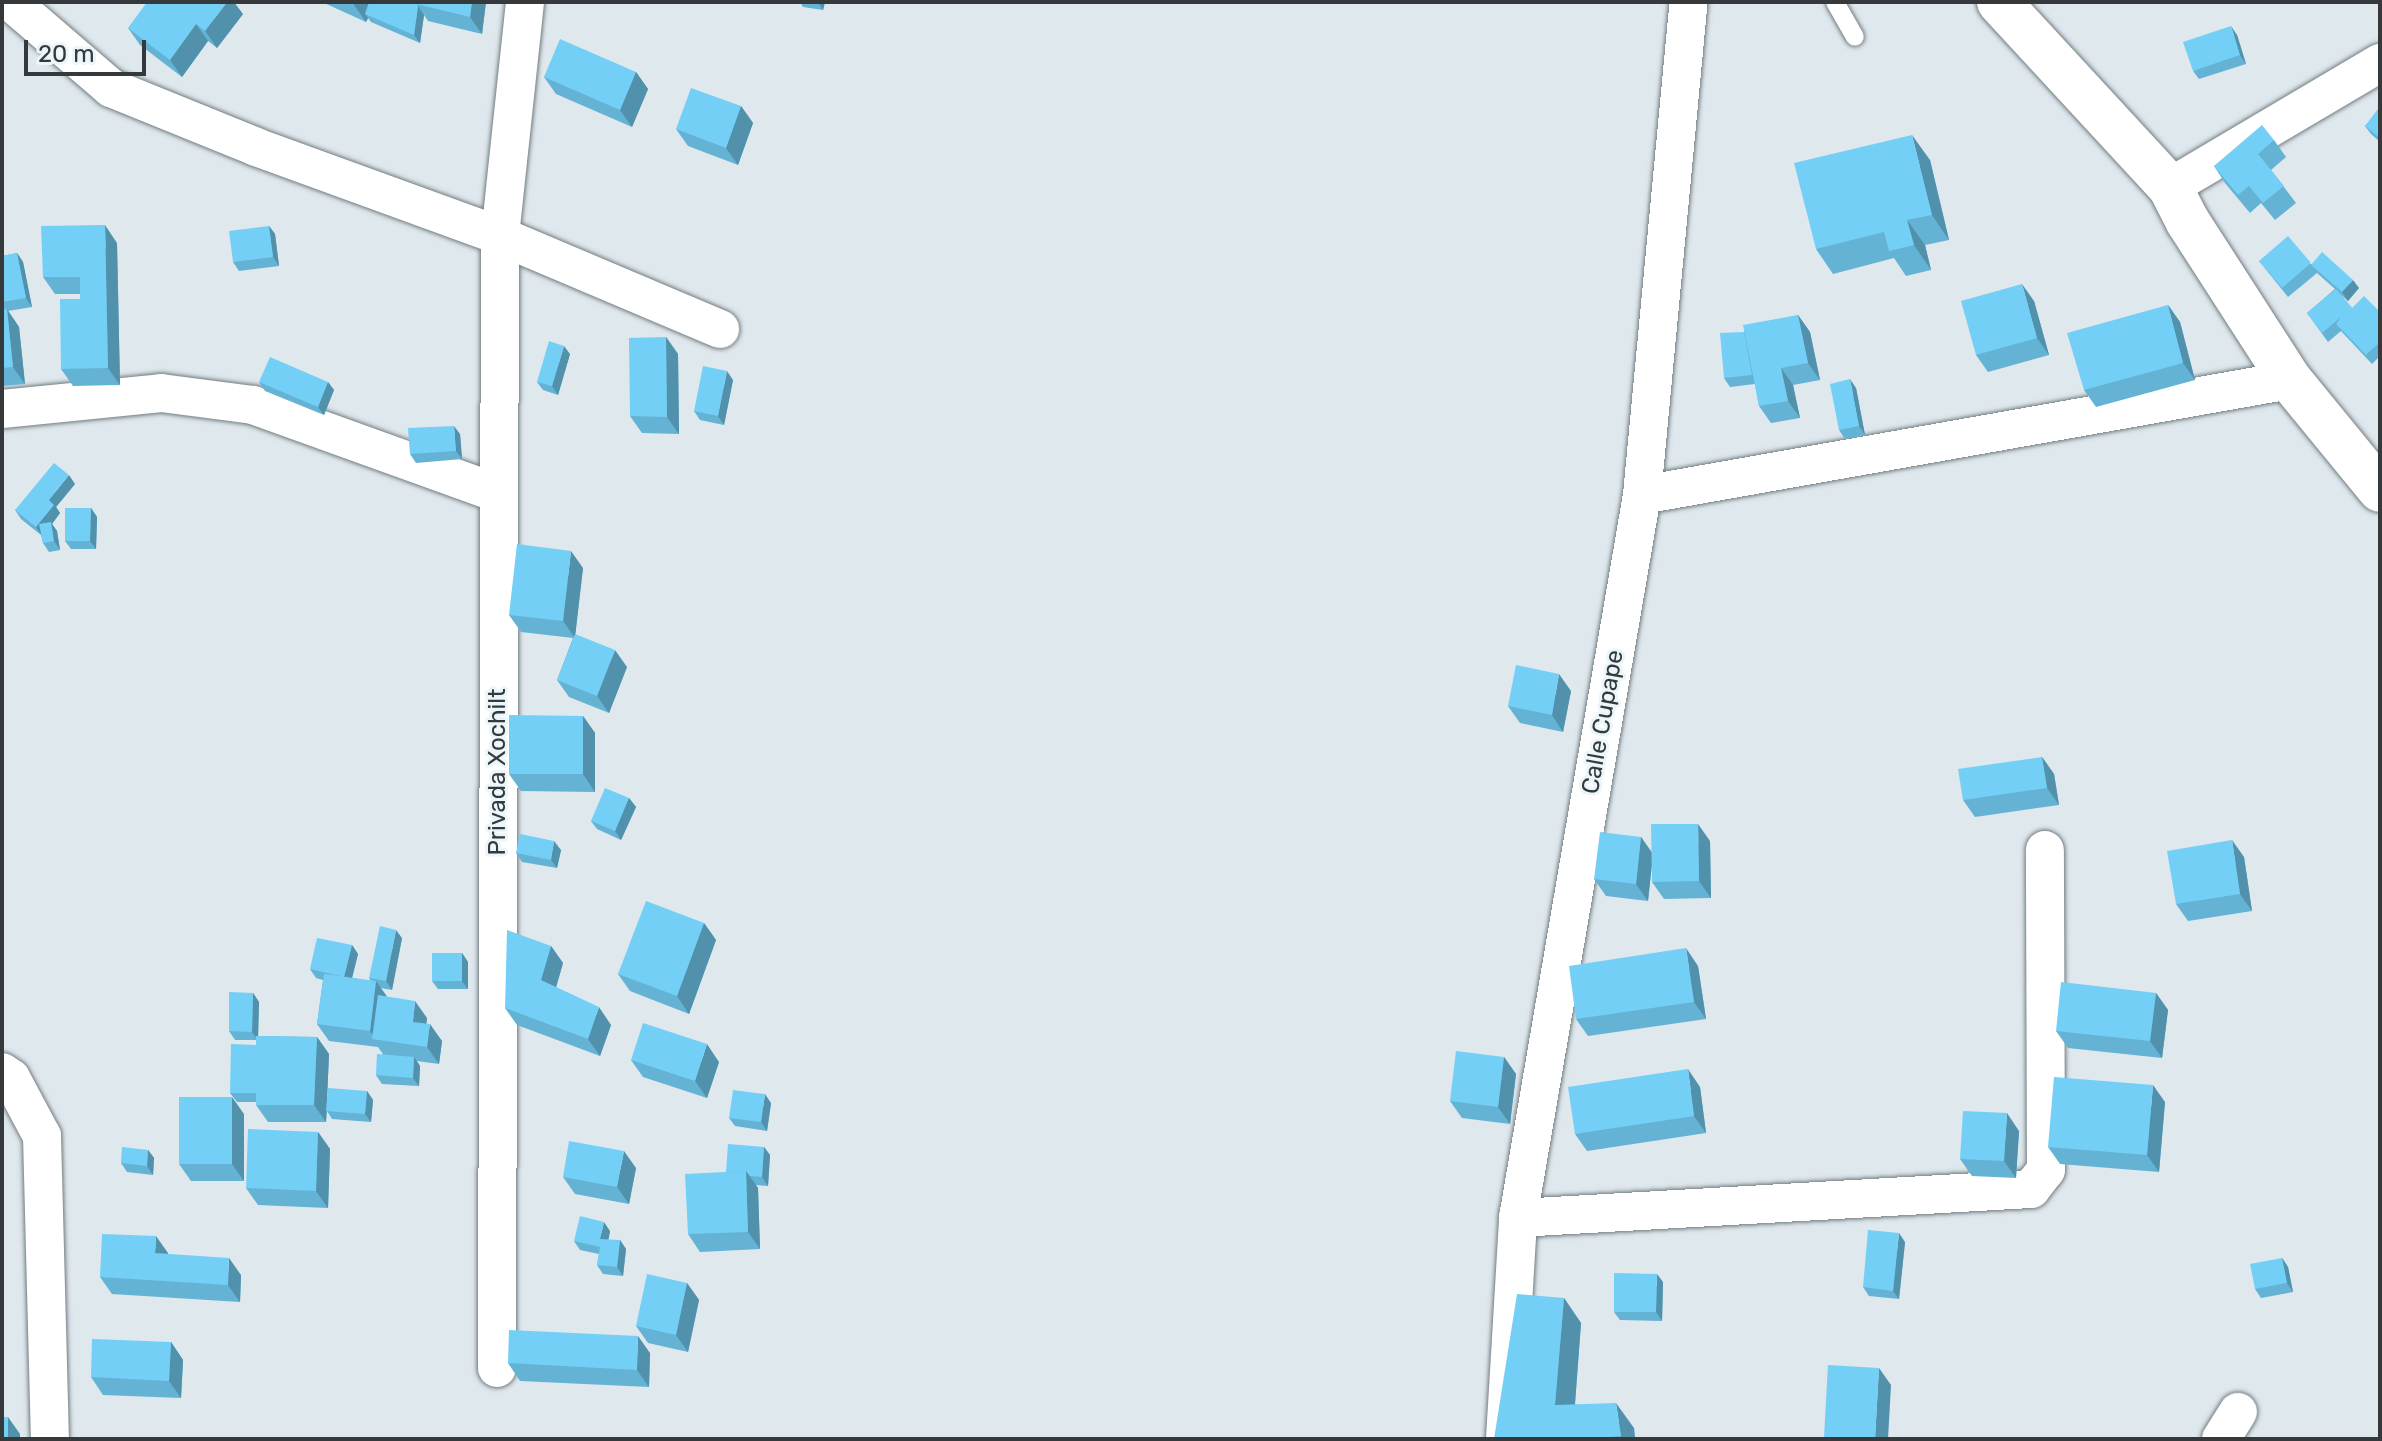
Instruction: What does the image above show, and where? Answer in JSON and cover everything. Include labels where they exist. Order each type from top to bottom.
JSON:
[{"type":"street","points":[[11,2],[111,88],[256,147],[500,236],[720,329]]},
{"type":"street","name":"Privada Xochilt","points":[[497,1368],[500,236],[525,2]]},
{"type":"street","name":"Calle Cupape","points":[[1505,1439],[1518,1218],[1642,495],[1689,2]]},
{"type":"street","points":[[1999,2],[2170,187],[2188,222],[2290,380],[2380,490]]},
{"type":"street","points":[[2170,187],[2380,63]]},
{"type":"street","points":[[1642,495],[2290,380]]},
{"type":"street","points":[[2,409],[161,393],[253,405],[498,493]]},
{"type":"street","points":[[1518,1218],[2031,1189],[2046,1170],[2045,850]]},
{"type":"street","points":[[2,1072],[11,1078],[42,1136],[50,1439]]},
{"type":"lane","points":[[1835,2],[1855,37]]},
{"type":"building","points":[[147,2],[227,2],[205,31],[196,24],[170,60],[128,28]]},
{"type":"building","points":[[369,2],[416,2],[414,35],[365,14]]},
{"type":"building","points":[[472,2],[470,17],[416,4]]},
{"type":"building","points":[[2231,26],[2240,55],[2193,71],[2183,42]]},
{"type":"building","points":[[560,39],[636,72],[620,110],[544,77]]},
{"type":"building","points":[[691,88],[741,106],[726,148],[676,129]]},
{"type":"building","points":[[2380,110],[2380,138],[2365,126]]},
{"type":"building","points":[[2262,125],[2274,140],[2258,154],[2284,186],[2263,203],[2249,186],[2238,195],[2214,166]]},
{"type":"building","points":[[1912,135],[1932,215],[1907,220],[1914,245],[1889,251],[1884,232],[1816,249],[1794,163]]},
{"type":"building","points":[[105,225],[108,368],[61,369],[60,299],[80,299],[80,277],[43,277],[41,226]]},
{"type":"building","points":[[269,226],[273,257],[233,262],[229,231]]},
{"type":"building","points":[[2288,236],[2311,263],[2282,288],[2259,261]]},
{"type":"building","points":[[2322,252],[2353,280],[2342,292],[2311,265]]},
{"type":"building","points":[[17,253],[26,298],[2,302],[2,256]]},
{"type":"building","points":[[2022,284],[2037,338],[1976,355],[1961,301]]},
{"type":"building","points":[[2336,289],[2352,308],[2364,296],[2380,312],[2380,342],[2366,355],[2336,324],[2341,317],[2322,333],[2307,313]]},
{"type":"building","points":[[2168,305],[2183,363],[2084,390],[2067,333]]},
{"type":"building","points":[[7,309],[13,367],[2,368],[2,310]]},
{"type":"building","points":[[1798,315],[1808,363],[1781,368],[1788,401],[1759,406],[1743,325]]},
{"type":"building","points":[[1744,332],[1752,375],[1724,378],[1720,333]]},
{"type":"building","points":[[666,337],[667,417],[630,416],[629,338]]},
{"type":"building","points":[[549,341],[564,346],[552,386],[537,382]]},
{"type":"building","points":[[270,357],[328,382],[318,407],[259,382]]},
{"type":"building","points":[[703,366],[727,371],[718,416],[694,411]]},
{"type":"building","points":[[1850,379],[1859,426],[1839,430],[1830,384]]},
{"type":"building","points":[[454,426],[456,451],[410,454],[408,428]]},
{"type":"building","points":[[54,463],[69,475],[49,500],[54,505],[36,527],[15,510]]},
{"type":"building","points":[[65,508],[91,508],[90,541],[65,541]]},
{"type":"building","points":[[51,522],[54,541],[43,543],[39,524]]},
{"type":"building","points":[[517,544],[571,551],[563,621],[509,615]]},
{"type":"building","points":[[575,634],[615,650],[597,696],[557,680]]},
{"type":"building","points":[[1516,665],[1559,674],[1552,715],[1508,706]]},
{"type":"building","points":[[509,715],[583,716],[583,774],[509,774]]},
{"type":"building","points":[[2042,757],[2047,788],[1963,800],[1958,769]]},
{"type":"building","points":[[605,788],[629,798],[615,831],[591,821]]},
{"type":"building","points":[[1651,824],[1698,824],[1699,881],[1652,882]]},
{"type":"building","points":[[1600,832],[1641,837],[1636,884],[1594,879]]},
{"type":"building","points":[[520,834],[554,841],[551,860],[516,853]]},
{"type":"building","points":[[2232,840],[2240,894],[2176,904],[2167,851]]},
{"type":"building","points":[[646,901],[704,923],[677,996],[618,974]]},
{"type":"building","points":[[380,926],[396,930],[386,981],[369,978]]},
{"type":"building","points":[[507,930],[551,946],[541,980],[599,1007],[588,1039],[505,1008]]},
{"type":"building","points":[[317,938],[352,945],[344,977],[310,969]]},
{"type":"building","points":[[1686,948],[1694,1002],[1576,1019],[1569,966]]},
{"type":"building","points":[[432,953],[462,953],[462,981],[432,981]]},
{"type":"building","points":[[324,974],[376,981],[370,1031],[317,1024]]},
{"type":"building","points":[[2061,982],[2156,993],[2150,1041],[2056,1031]]},
{"type":"building","points":[[229,992],[253,993],[252,1032],[229,1031]]},
{"type":"building","points":[[378,995],[415,1001],[413,1022],[430,1024],[427,1047],[372,1039]]},
{"type":"building","points":[[643,1023],[707,1044],[695,1081],[631,1060]]},
{"type":"building","points":[[256,1036],[317,1037],[314,1105],[256,1105]]},
{"type":"building","points":[[231,1044],[256,1045],[256,1093],[230,1093]]},
{"type":"building","points":[[1456,1051],[1504,1057],[1498,1107],[1450,1101]]},
{"type":"building","points":[[377,1054],[414,1057],[413,1078],[376,1075]]},
{"type":"building","points":[[1688,1069],[1694,1116],[1575,1134],[1568,1087]]},
{"type":"building","points":[[2054,1077],[2153,1085],[2147,1155],[2048,1147]]},
{"type":"building","points":[[328,1088],[367,1091],[365,1114],[326,1111]]},
{"type":"building","points":[[733,1090],[765,1094],[761,1122],[729,1118]]},
{"type":"building","points":[[179,1097],[232,1097],[232,1164],[179,1164]]},
{"type":"building","points":[[1963,1111],[2007,1113],[2004,1161],[1960,1159]]},
{"type":"building","points":[[248,1129],[318,1132],[316,1191],[246,1188]]},
{"type":"building","points":[[569,1141],[624,1151],[617,1187],[563,1177]]},
{"type":"building","points":[[728,1144],[764,1147],[762,1177],[750,1176],[746,1171],[726,1172]]},
{"type":"building","points":[[122,1147],[148,1150],[147,1166],[121,1163]]},
{"type":"building","points":[[746,1171],[748,1232],[688,1234],[685,1174]]},
{"type":"building","points":[[580,1216],[604,1222],[600,1239],[620,1240],[617,1267],[597,1265],[600,1247],[574,1241]]},
{"type":"building","points":[[1868,1230],[1899,1233],[1893,1291],[1863,1287]]},
{"type":"building","points":[[102,1234],[156,1236],[155,1253],[229,1258],[228,1285],[100,1277]]},
{"type":"building","points":[[2282,1258],[2287,1283],[2255,1289],[2250,1264]]},
{"type":"building","points":[[1614,1273],[1657,1274],[1656,1312],[1614,1312]]},
{"type":"building","points":[[647,1274],[687,1283],[676,1335],[636,1326]]},
{"type":"building","points":[[1517,1294],[1564,1298],[1555,1405],[1616,1403],[1621,1436],[1494,1439]]},
{"type":"building","points":[[509,1330],[638,1336],[637,1370],[508,1363]]},
{"type":"building","points":[[92,1339],[171,1342],[169,1381],[91,1377]]},
{"type":"building","points":[[1828,1365],[1879,1368],[1875,1439],[1824,1437]]},
{"type":"building","points":[[2,1417],[8,1417],[8,1439],[2,1439]]}]
